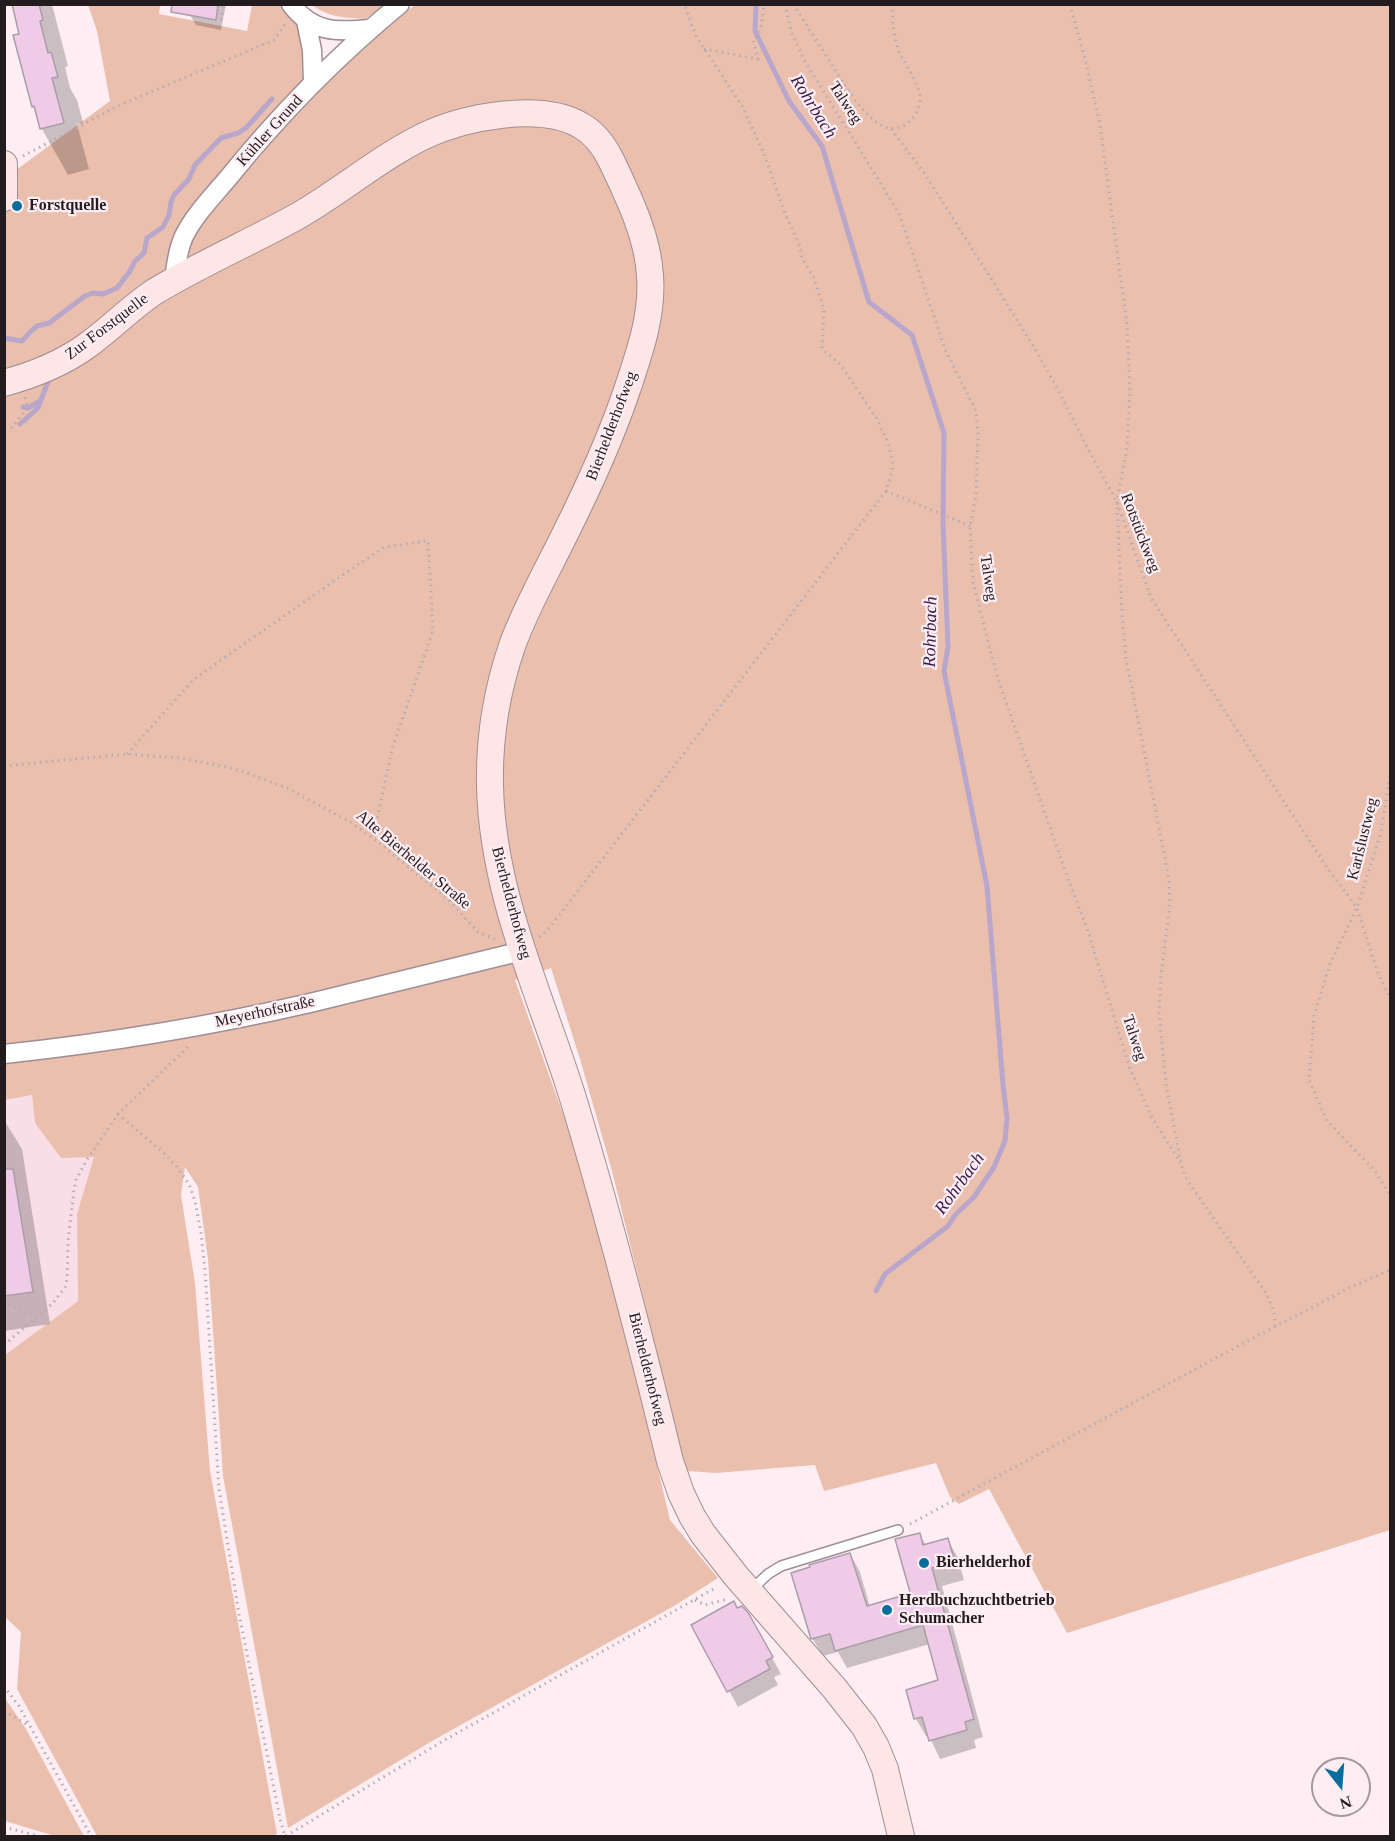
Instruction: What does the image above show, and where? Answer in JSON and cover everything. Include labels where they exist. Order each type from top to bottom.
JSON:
[{"type":"street","points":[[291,4],[306,21],[322,28],[370,29]]},
{"type":"street","name":"Kühler Grund","points":[[174,280],[181,243],[192,223],[241,162],[313,83],[400,4]]},
{"type":"street","points":[[306,21],[312,51],[313,83]]},
{"type":"street","name":"Bierhelderhofweg","points":[[174,280],[300,215],[400,150],[428,134],[450,126],[477,119],[508,115],[554,116],[584,127],[595,135],[608,155],[635,214],[643,238],[650,268],[650,302],[639,353],[618,416],[592,479],[519,627],[503,677],[491,751],[490,785],[493,829],[502,881],[522,951],[557,1047],[601,1191],[673,1472],[692,1516],[740,1589],[835,1689],[864,1726],[885,1769],[901,1836]]},
{"type":"street","points":[[4,164],[4,198]]},
{"type":"street","name":"Zur Forstquelle","points":[[12,381],[48,368],[78,352],[138,303],[174,280]]},
{"type":"street","name":"Meyerhofstraße","points":[[4,1054],[84,1044],[200,1025],[309,1003],[522,951]]},
{"type":"lane","points":[[740,1589],[781,1566],[898,1530]]},
{"type":"path","points":[[221,20],[224,4]]},
{"type":"path","points":[[522,951],[547,931],[886,491],[893,467],[889,445],[877,419],[842,365],[822,349],[824,309],[814,278],[802,258],[799,244],[786,216],[764,151],[742,106],[696,36],[684,4]]},
{"type":"path","points":[[704,49],[758,59],[753,40],[759,33],[764,4]]},
{"type":"path","name":"Talweg","points":[[785,4],[791,31],[804,60],[900,216],[945,349],[976,411],[978,434],[976,496],[970,526],[974,582],[1000,685],[1087,928],[1129,1066],[1151,1116],[1181,1163]]},
{"type":"path","name":"Rotstückweg","points":[[793,4],[850,94],[879,124],[891,129],[925,174],[1034,347],[1117,502],[1151,598],[1326,866],[1357,908],[1379,976],[1390,997]]},
{"type":"path","points":[[891,129],[899,128],[911,120],[916,114],[920,100],[915,81],[895,38],[892,4]]},
{"type":"path","points":[[1070,4],[1100,125],[1127,325],[1130,392],[1127,448],[1117,502],[1122,613],[1126,658],[1170,886],[1159,1013],[1166,1084],[1184,1174],[1266,1293],[1274,1311],[1275,1326]]},
{"type":"path","points":[[35,149],[120,105],[274,40],[285,24]]},
{"type":"path","points":[[11,428],[28,408],[12,381]]},
{"type":"path","points":[[886,491],[970,526]]},
{"type":"path","points":[[127,754],[194,679],[385,547],[428,541],[433,631],[392,749],[373,838]]},
{"type":"path","name":"Alte Bierhelder Straße","points":[[4,766],[127,754],[179,758],[247,773],[289,789],[350,822],[449,900],[478,932],[522,951]]},
{"type":"path","name":"Karlslustweg","points":[[1390,776],[1381,832],[1357,908],[1330,964],[1314,1016],[1309,1080],[1327,1121],[1374,1170],[1390,1194]]},
{"type":"path","points":[[4,1345],[58,1298],[65,1287],[69,1223],[76,1180],[88,1158],[118,1114],[191,1044],[200,1025]]},
{"type":"path","points":[[118,1114],[165,1154],[189,1184],[195,1201],[205,1270],[219,1489],[239,1614],[285,1836],[463,1729],[695,1600],[740,1589]]},
{"type":"path","points":[[898,1530],[1275,1326],[1373,1276],[1390,1270]]},
{"type":"path","points":[[5,1302],[37,1317]]},
{"type":"path","points":[[695,1600],[705,1605],[726,1599],[740,1589]]},
{"type":"path","points":[[4,1686],[30,1726],[91,1836]]},
{"type":"path","points":[[4,1711],[30,1726]]},
{"type":"path","points":[[4,1827],[39,1836]]},
{"type":"shaded area","points":[[88,5],[160,5],[159,14],[247,31],[252,5],[282,5],[301,25],[309,80],[345,60],[415,5],[1390,5],[1390,1530],[1067,1633],[989,1489],[959,1504],[950,1497],[936,1463],[824,1491],[815,1465],[716,1473],[686,1471],[612,1171],[551,968],[515,980],[582,1167],[622,1318],[670,1520],[718,1578],[674,1606],[432,1741],[288,1828],[223,1476],[208,1259],[198,1187],[185,1167],[181,1195],[195,1283],[210,1471],[277,1834],[273,1836],[97,1836],[17,1689],[21,1632],[5,1617],[5,1355],[78,1301],[77,1214],[94,1157],[61,1158],[35,1123],[32,1095],[5,1100],[4,190],[16,170],[110,101],[97,31]]},
{"type":"shaded area","points":[[312,5],[384,5],[365,19],[330,14]]},
{"type":"shaded area","points":[[32,1095],[35,1123],[94,1157],[77,1215],[78,1301],[5,1355],[5,1100]]},
{"type":"shaded area","points":[[4,1697],[26,1729],[84,1836],[55,1836],[5,1821]]},
{"type":"building","points":[[12,4],[39,4],[43,20],[40,21],[48,53],[51,52],[58,77],[52,78],[64,123],[40,129],[13,35],[19,34]]},
{"type":"building","points":[[172,4],[218,4],[216,20],[171,12]]},
{"type":"building","points":[[4,1169],[13,1169],[33,1292],[4,1296]]},
{"type":"building","points":[[920,1533],[923,1545],[948,1538],[955,1562],[932,1568],[974,1719],[965,1722],[967,1730],[929,1741],[922,1717],[914,1719],[906,1690],[938,1680],[923,1625],[835,1651],[830,1634],[811,1639],[791,1573],[850,1553],[867,1606],[904,1595],[910,1592],[895,1539]]},
{"type":"building","points":[[734,1601],[737,1608],[742,1606],[749,1614],[773,1657],[766,1661],[770,1669],[727,1692],[691,1625]]},
{"type":"waterway","name":"Rohrbach","points":[[756,4],[755,31],[789,101],[822,146],[869,302],[912,335],[944,433],[943,524],[948,647],[944,671],[987,886],[1007,1118],[1005,1141],[994,1167],[974,1197],[955,1215],[948,1226],[885,1274],[876,1291]]},
{"type":"waterway","points":[[4,338],[22,341],[37,326],[49,323],[85,296],[93,293],[103,294],[117,288],[135,261],[144,253],[147,238],[163,227],[174,195],[189,179],[195,165],[221,138],[246,128],[272,99]]},
{"type":"waterway","points":[[20,424],[38,408],[50,376]]},
{"type":"waterway","points":[[23,407],[28,408],[40,401]]},
{"type":"place","name":"Forstquelle","points":[[17,206]]},
{"type":"place","name":"Bierhelderhof","points":[[924,1563]]},
{"type":"place","name":"Herdbuchzuchtbetrieb Schumacher","points":[[887,1610]]}]
